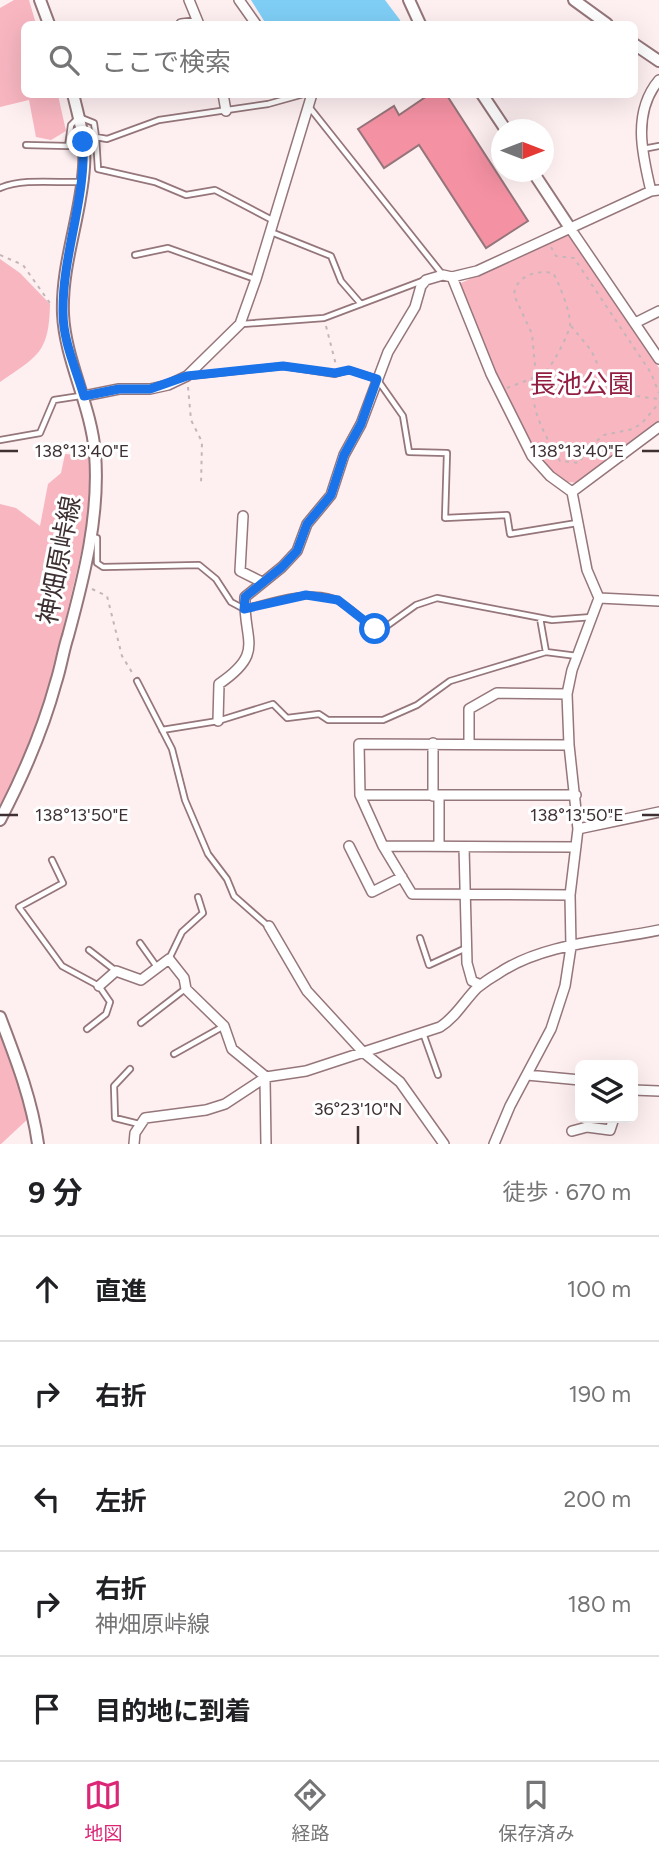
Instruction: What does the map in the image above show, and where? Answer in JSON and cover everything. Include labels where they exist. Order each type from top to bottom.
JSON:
[{"type":"street","points":[[40,0],[48,21]]},
{"type":"street","points":[[189,0],[198,21]]},
{"type":"street","points":[[239,0],[254,21]]},
{"type":"street","points":[[409,0],[419,21]]},
{"type":"street","points":[[574,0],[603,21]]},
{"type":"street","points":[[638,46],[659,61]]},
{"type":"street","points":[[218,721],[219,684],[249,656],[245,597],[297,551],[307,524],[331,495],[344,455],[361,424],[388,352],[415,307],[421,286],[426,280],[477,271],[655,190],[641,149],[643,113],[650,93],[659,80]]},
{"type":"street","name":"神畑原峠線","points":[[0,820],[26,765],[57,682],[82,584],[96,512],[95,451],[84,396],[66,338],[63,315],[66,269],[83,182],[83,142],[74,98]]},
{"type":"street","points":[[224,98],[226,111]]},
{"type":"street","points":[[84,396],[119,389],[150,389],[187,376],[240,324],[311,98]]},
{"type":"street","points":[[485,98],[499,119]]},
{"type":"street","points":[[540,182],[659,359]]},
{"type":"street","points":[[447,276],[532,456],[550,476],[572,492],[587,570],[599,598],[567,694],[569,745],[578,829],[570,895],[571,947],[561,1002],[551,1029],[510,1106],[494,1144]]},
{"type":"street","points":[[635,323],[659,311]]},
{"type":"street","points":[[572,492],[659,427]]},
{"type":"street","points":[[243,516],[240,571],[262,582]]},
{"type":"street","points":[[599,598],[659,601]]},
{"type":"street","points":[[468,744],[468,709],[497,693],[567,694]]},
{"type":"street","points":[[433,743],[439,846]]},
{"type":"street","points":[[569,745],[359,744],[360,795],[383,846],[412,894],[570,895]]},
{"type":"street","points":[[360,795],[576,795]]},
{"type":"street","points":[[578,829],[659,812]]},
{"type":"street","points":[[349,846],[372,892],[402,877]]},
{"type":"street","points":[[383,846],[576,847]]},
{"type":"street","points":[[464,847],[469,975],[472,981],[481,985]]},
{"type":"street","points":[[269,926],[307,991],[363,1052],[400,1083],[444,1144]]},
{"type":"street","points":[[134,1144],[135,1133],[145,1118],[206,1110],[225,1104],[266,1078],[306,1071],[423,1033],[450,1021],[481,985],[525,958],[547,949],[659,930]]},
{"type":"street","points":[[99,986],[116,971],[141,980],[169,959],[184,978],[186,989],[224,1026],[232,1049],[266,1078],[266,1144]]},
{"type":"street","points":[[0,1017],[26,1090],[35,1121],[37,1144]]},
{"type":"street","points":[[527,1075],[575,1080]]},
{"type":"street","points":[[638,1090],[659,1091]]},
{"type":"street","points":[[572,1131],[587,1127],[610,1130],[612,1123]]},
{"type":"lane","points":[[96,138],[107,139],[159,120],[268,104],[290,98]]},
{"type":"lane","points":[[310,108],[447,276]]},
{"type":"lane","points":[[26,145],[68,146],[71,125],[79,117],[94,123],[98,169],[155,182],[186,195],[215,190],[274,222]]},
{"type":"lane","points":[[641,149],[659,146]]},
{"type":"lane","points":[[0,188],[29,183],[83,182]]},
{"type":"lane","points":[[271,232],[331,256],[341,281],[361,304]]},
{"type":"lane","points":[[135,255],[169,248],[256,279]]},
{"type":"lane","points":[[240,324],[324,318],[426,280]]},
{"type":"lane","points":[[187,376],[283,366],[321,373],[349,370],[377,379],[403,416],[408,452],[447,453],[445,518],[507,515],[510,534],[577,523]]},
{"type":"lane","points":[[0,440],[40,433],[54,400],[84,396]]},
{"type":"lane","points":[[90,536],[97,538],[97,563],[103,567],[199,565],[216,579],[231,602],[244,609],[306,595],[338,600],[375,629],[384,628],[416,605],[437,598],[552,620],[593,617]]},
{"type":"lane","points":[[540,618],[546,652]]},
{"type":"lane","points":[[163,730],[218,721],[272,704],[287,718],[319,714],[328,720],[383,720],[417,705],[450,681],[546,652],[578,656]]},
{"type":"lane","points":[[137,681],[172,749],[185,800],[208,854],[227,878],[234,896],[269,926]]},
{"type":"lane","points":[[52,860],[62,883],[19,907],[62,966],[99,986],[110,1002],[106,1014],[87,1029]]},
{"type":"lane","points":[[169,959],[182,932],[203,913],[198,897]]},
{"type":"lane","points":[[420,938],[429,965],[466,948]]},
{"type":"lane","points":[[140,943],[158,967]]},
{"type":"lane","points":[[89,950],[116,971]]},
{"type":"lane","points":[[141,1023],[186,989]]},
{"type":"lane","points":[[174,1054],[224,1026]]},
{"type":"lane","points":[[423,1033],[438,1075]]},
{"type":"lane","points":[[130,1069],[114,1086],[116,1118],[139,1124]]},
{"type":"path","points":[[0,255],[23,265],[50,304],[63,315]]},
{"type":"path","points":[[556,256],[574,258],[651,373],[659,393]]},
{"type":"path","points":[[540,271],[553,273],[561,285],[570,326],[591,349],[606,383],[620,394],[659,401],[642,423],[633,429],[604,435],[588,448],[579,463],[560,461],[546,438],[534,402],[533,382],[536,376],[532,334],[514,295],[514,288],[530,273],[540,271]]},
{"type":"path","points":[[324,318],[338,373]]},
{"type":"path","points":[[500,392],[547,370],[570,326]]},
{"type":"path","points":[[187,376],[191,420],[202,442],[201,485]]},
{"type":"path","points":[[82,584],[107,596],[122,656],[137,681]]},
{"type":"green space","points":[[14,0],[29,0],[35,21],[21,21],[21,98],[59,98],[66,131],[51,140],[36,137],[29,100],[0,107],[0,8]]},
{"type":"green space","name":"長池公園","points":[[567,233],[659,368],[659,424],[580,483],[566,482],[552,474],[535,454],[494,371],[459,284]]},
{"type":"green space","points":[[0,259],[20,273],[50,304],[47,333],[39,352],[0,382]]},
{"type":"green space","points":[[65,454],[92,456],[94,482],[85,536],[41,717],[0,810],[0,504],[16,508],[40,526],[48,484],[61,473]]},
{"type":"green space","points":[[0,1024],[30,1117],[1,1144],[0,1144]]},
{"type":"water","points":[[251,0],[385,0],[400,21],[264,21]]},
{"type":"building","points":[[424,98],[449,98],[491,164],[491,182],[503,182],[528,221],[486,248],[419,145],[384,168],[358,129],[394,106],[399,115]]},
{"type":"route","points":[[83,142],[83,182],[66,269],[63,315],[66,338],[84,396],[119,389],[150,389],[187,376],[283,366],[321,373],[349,370],[377,379],[361,424],[344,455],[331,495],[307,524],[297,551],[245,597],[244,609],[283,598],[306,595],[338,600],[375,629]]}]
